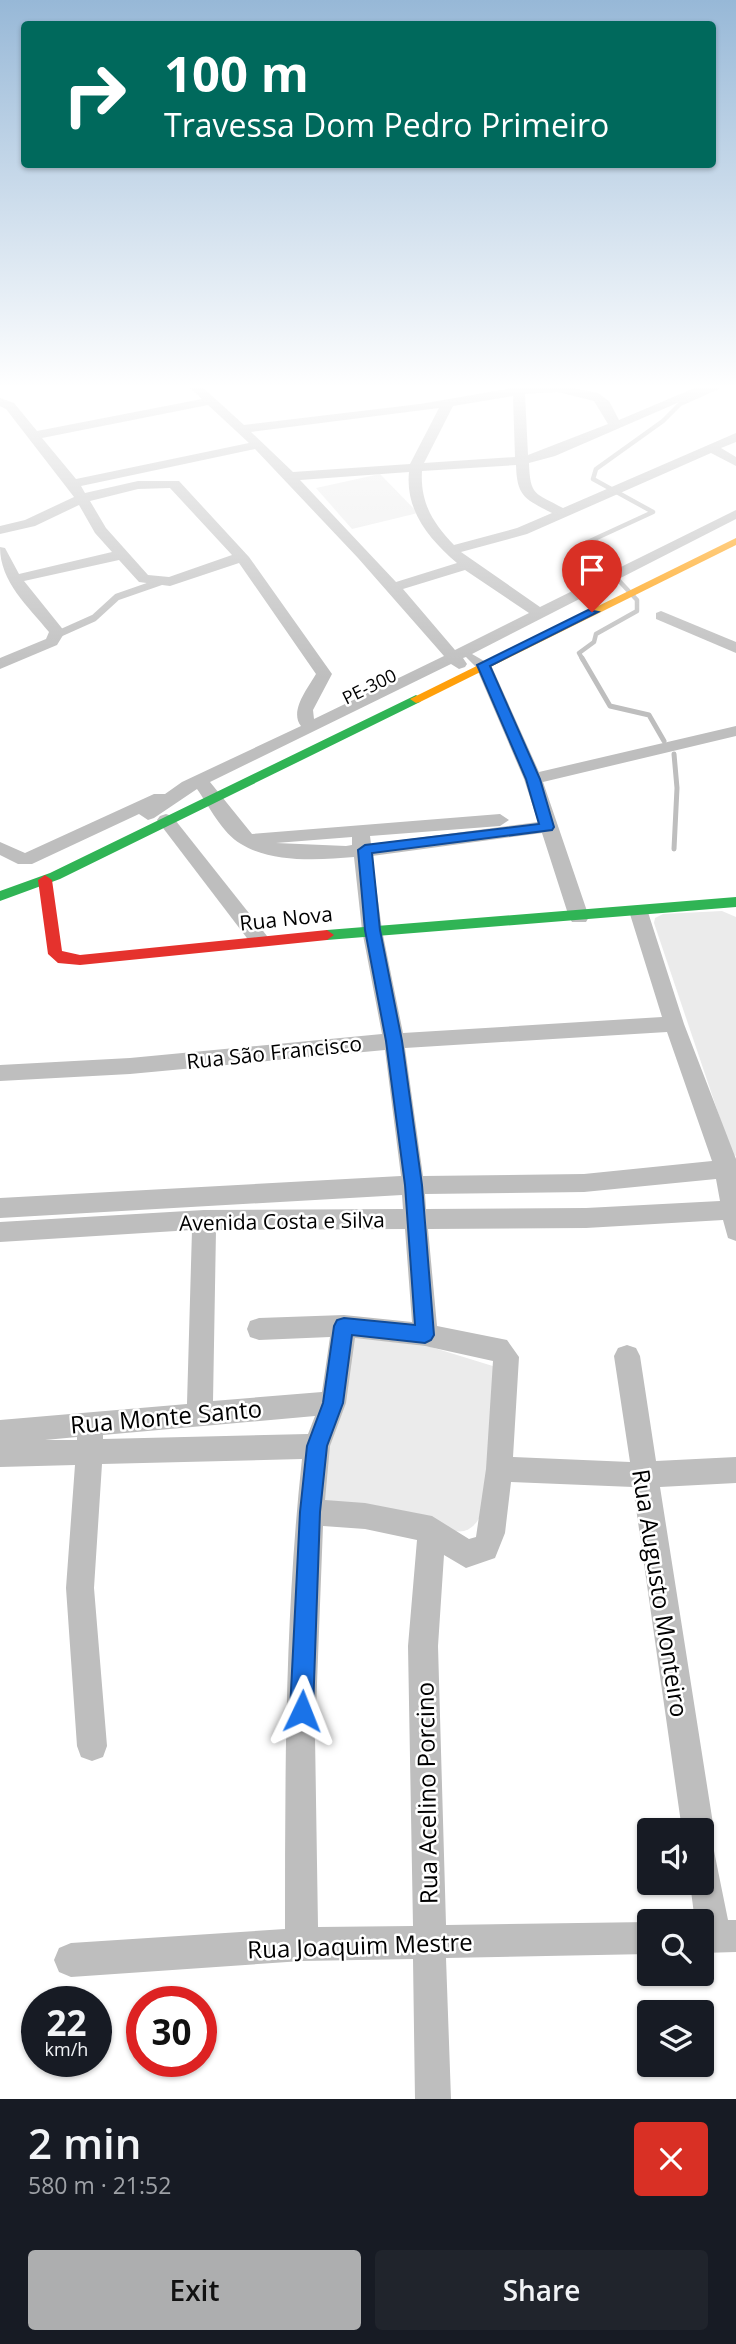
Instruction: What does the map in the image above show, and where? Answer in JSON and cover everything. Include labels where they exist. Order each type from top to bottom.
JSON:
[{"type":"main road","name":"PE-300","points":[[0,897],[24,885],[45,880],[201,790],[736,529]]},
{"type":"main road","name":"PE-300","points":[[201,790],[467,661],[736,541]]},
{"type":"main road","name":"PE-300","points":[[24,885],[36,872],[157,817]]},
{"type":"main road","name":"Rua Nova","points":[[45,880],[55,954],[63,959],[372,930],[736,902]]},
{"type":"street","points":[[83,482],[73,484],[81,499],[120,555],[144,579],[163,581],[242,557]]},
{"type":"street","points":[[298,482],[467,661],[533,779],[545,822],[579,916]]},
{"type":"street","points":[[415,482],[414,495],[427,521],[450,551],[490,584],[538,612]]},
{"type":"street","points":[[522,482],[527,492],[563,513]]},
{"type":"street","points":[[450,551],[522,531],[634,482]]},
{"type":"street","points":[[0,530],[30,523],[81,499],[140,485],[174,484],[242,557],[324,674],[305,710],[305,720],[311,726]]},
{"type":"street","points":[[260,941],[157,817],[311,726],[467,661],[538,612],[736,514]]},
{"type":"street","points":[[0,551],[15,579],[57,632],[52,642],[0,664]]},
{"type":"street","points":[[15,579],[120,555]]},
{"type":"street","points":[[395,587],[467,565]]},
{"type":"street","points":[[661,616],[736,648]]},
{"type":"street","points":[[533,779],[736,731]]},
{"type":"street","points":[[201,790],[247,840],[268,850],[296,854],[363,841],[545,822]]},
{"type":"street","points":[[0,848],[25,860],[201,790]]},
{"type":"street","points":[[363,841],[372,930],[394,1041],[413,1185],[425,1335]]},
{"type":"street","points":[[639,911],[674,1024],[731,1168],[735,1216]]},
{"type":"street","name":"Rua São Francisco","points":[[0,1073],[130,1066],[394,1041],[674,1024]]},
{"type":"street","name":"Avenida Costa e Silva","points":[[0,1208],[413,1185],[584,1183],[731,1168]]},
{"type":"street","points":[[584,1183],[586,1218]]},
{"type":"street","name":"Avenida Costa e Silva","points":[[0,1232],[204,1220],[735,1216]]},
{"type":"street","name":"Rua Monte Santo","points":[[200,1412],[204,1220]]},
{"type":"street","points":[[302,1944],[300,1736],[310,1512],[317,1446],[333,1403],[344,1326]]},
{"type":"street","points":[[259,1329],[344,1326],[425,1335],[504,1351],[507,1364],[499,1469],[491,1533],[485,1548],[466,1554],[432,1530],[365,1516],[310,1512]]},
{"type":"street","name":"Rua Augusto Monteiro","points":[[627,1356],[642,1475],[696,1818]]},
{"type":"street","name":"Rua Monte Santo","points":[[0,1432],[200,1412],[333,1403]]},
{"type":"street","points":[[91,1423],[80,1588],[92,1746]]},
{"type":"street","name":"Rua Monte Santo","points":[[0,1454],[317,1446]]},
{"type":"street","points":[[499,1469],[642,1475],[736,1471]]},
{"type":"street","name":"Rua Acelino Porcino","points":[[432,1530],[423,1646],[433,2099]]},
{"type":"street","points":[[709,1895],[717,1937]]},
{"type":"street","name":"Rua Joaquim Mestre","points":[[71,1960],[302,1944],[637,1938]]},
{"type":"lane","points":[[56,635],[93,618],[117,597],[163,581]]},
{"type":"shaded area","points":[[344,482],[388,482],[418,513],[352,529],[316,488]]},
{"type":"shaded area","points":[[722,911],[736,917],[736,1156],[732,1154],[654,923],[655,918],[663,914]]},
{"type":"shaded area","points":[[355,1337],[431,1347],[496,1367],[501,1373],[480,1517],[470,1528],[455,1531],[328,1503],[322,1496],[321,1484]]},
{"type":"waterway","points":[[583,660],[579,653],[594,642],[596,634],[637,611],[637,600],[609,570],[577,547],[653,512],[598,482]]},
{"type":"waterway","points":[[582,658],[610,706],[649,715],[664,741]]},
{"type":"waterway","points":[[674,754],[677,788],[674,849]]},
{"type":"traffic: fast","points":[[0,896],[55,876],[416,699]]},
{"type":"traffic: fast","points":[[327,935],[736,902]]},
{"type":"traffic: slow","points":[[416,699],[736,541]]},
{"type":"traffic: jam","points":[[45,880],[55,954],[63,959],[80,960],[327,935]]},
{"type":"route","points":[[302,1711],[310,1512],[317,1446],[333,1403],[344,1326],[425,1335],[413,1185],[394,1041],[372,930],[365,850],[547,827],[533,779],[483,665],[592,612]]}]
